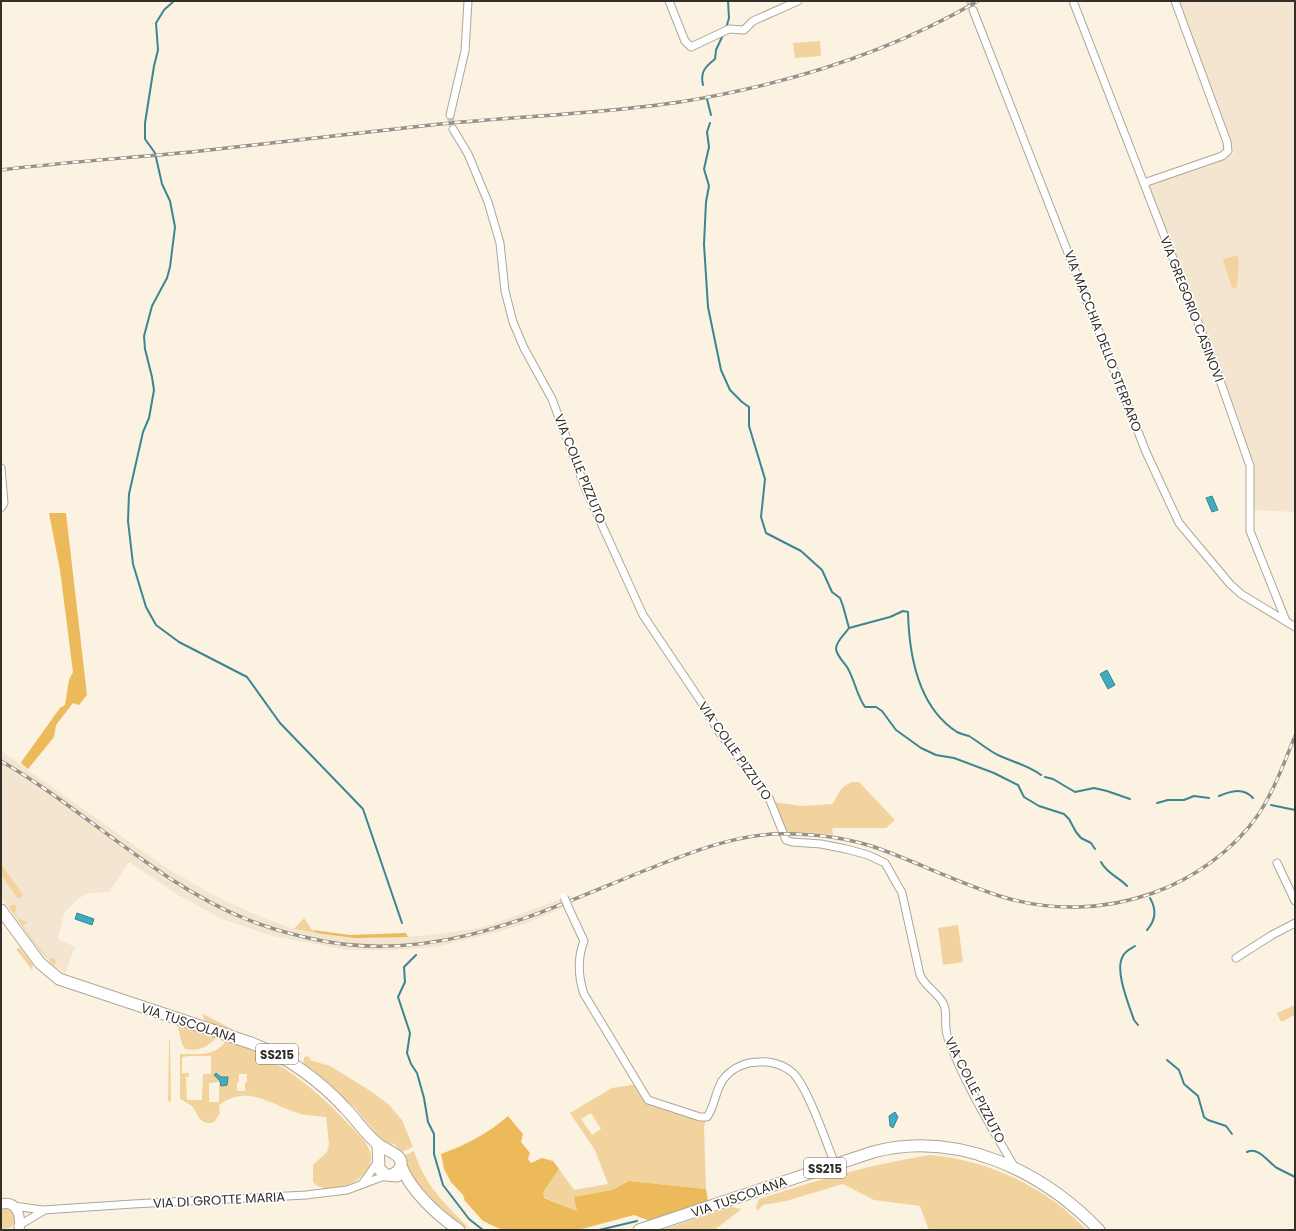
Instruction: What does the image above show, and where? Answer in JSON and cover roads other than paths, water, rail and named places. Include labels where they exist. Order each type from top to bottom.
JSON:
[{"type":"main road","name":"VIA TUSCOLANA","points":[[1,910],[40,962],[56,977],[70,984],[227,1035],[273,1052],[299,1067],[317,1081],[346,1109],[378,1144],[392,1152]]},
{"type":"main road","points":[[378,1144],[378,1161],[380,1171],[389,1175],[405,1178]]},
{"type":"main road","name":"VIA TUSCOLANA","points":[[639,1230],[835,1164],[888,1148],[928,1146],[974,1153],[1015,1168],[1058,1194],[1099,1230]]},
{"type":"main road","points":[[378,1161],[383,1154],[392,1152],[399,1157],[405,1178],[429,1205],[459,1230]]},
{"type":"main road","points":[[389,1175],[395,1174],[401,1166]]},
{"type":"main road","points":[[1,1204],[13,1206],[17,1209],[18,1226]]},
{"type":"street","points":[[450,115],[465,51],[468,1]]},
{"type":"street","points":[[669,1],[685,41],[688,46],[695,46],[730,29],[744,30],[753,21],[798,1]]},
{"type":"street","name":"VIA GREGORIO CASINOVI","points":[[1073,1],[1216,369],[1250,466],[1250,531],[1286,621]]},
{"type":"street","points":[[1144,184],[1222,156],[1228,151],[1227,142],[1175,1]]},
{"type":"street","name":"VIA MACCHIA DELLO STERPARO","points":[[974,10],[1146,452],[1174,514],[1183,528],[1238,592],[1295,627]]},
{"type":"street","name":"VIA COLLE PIZZUTO","points":[[453,129],[466,150],[481,182],[495,224],[501,247],[504,286],[511,318],[524,348],[552,398],[586,490],[646,622],[704,706],[719,732],[769,798],[785,838],[792,842],[820,844],[846,849],[879,859],[886,864],[899,884],[904,898],[922,980],[943,1003],[946,1014],[944,1026],[950,1044],[986,1116],[1015,1168]]},
{"type":"street","points":[[1,468],[4,503],[1,508]]},
{"type":"street","points":[[1277,863],[1295,901]]},
{"type":"street","points":[[564,897],[584,941],[579,954],[579,978],[584,994],[648,1100],[700,1117],[706,1117],[723,1080],[732,1071],[744,1065],[756,1062],[768,1062],[780,1065],[793,1074],[802,1087],[835,1164]]},
{"type":"street","points":[[1236,958],[1272,935],[1295,923]]},
{"type":"street","points":[[361,1185],[372,1172],[378,1161]]},
{"type":"street","name":"VIA DI GROTTE MARIA","points":[[13,1206],[47,1210],[306,1195],[345,1191],[389,1175]]},
{"type":"street","name":"VIA DI GROTTE MARIA","points":[[18,1226],[47,1210]]},
{"type":"water","points":[[1212,496],[1218,510],[1212,512],[1206,498]]},
{"type":"water","points":[[1107,670],[1115,685],[1108,689],[1100,674]]},
{"type":"water","points":[[77,913],[94,919],[92,925],[75,919]]},
{"type":"water","points":[[216,1073],[221,1077],[228,1077],[227,1085],[221,1086],[220,1081],[214,1075]]},
{"type":"water","points":[[895,1112],[898,1117],[893,1128],[890,1126],[889,1116]]},
{"type":"waterway","points":[[174,1],[164,10],[156,23],[158,50],[145,123],[145,139],[155,153],[162,184],[170,201],[175,227],[170,267],[167,278],[152,306],[144,336],[145,349],[154,390],[149,418],[143,432],[129,494],[128,521],[133,564],[146,607],[156,625],[179,642],[247,677],[280,723],[363,809],[402,923]]},
{"type":"waterway","points":[[726,28],[729,18],[728,1]]},
{"type":"waterway","points":[[703,85],[702,77],[704,70],[715,59],[716,50],[723,35]]},
{"type":"waterway","points":[[707,99],[711,115]]},
{"type":"waterway","points":[[710,123],[707,132],[709,147],[704,169],[709,186],[706,202],[704,244],[708,307],[721,370],[730,390],[749,407],[749,426],[765,479],[761,517],[766,533],[801,551],[822,570],[832,592],[840,598],[849,628],[839,640],[836,649],[850,672],[865,707],[876,707],[882,711],[896,730],[921,748],[936,755],[954,758],[994,773],[1018,785],[1024,797],[1039,806],[1064,814],[1081,838],[1091,843],[1095,849]]},
{"type":"waterway","points":[[849,628],[890,617],[903,611],[908,612],[911,645],[918,678],[933,709],[957,732],[969,736],[996,754],[1027,767],[1041,775]]},
{"type":"waterway","points":[[1045,777],[1053,779],[1075,792],[1094,788],[1130,799]]},
{"type":"waterway","points":[[1219,796],[1241,791],[1253,798]]},
{"type":"waterway","points":[[1157,803],[1168,800],[1184,800],[1194,796],[1209,798]]},
{"type":"waterway","points":[[1271,805],[1295,810]]},
{"type":"waterway","points":[[1101,862],[1106,870],[1127,886]]},
{"type":"waterway","points":[[1147,930],[1154,919],[1154,907],[1150,898]]},
{"type":"waterway","points":[[1135,946],[1124,954],[1120,970],[1123,988],[1134,1020],[1138,1025]]},
{"type":"waterway","points":[[416,955],[404,967],[405,982],[398,997],[410,1033],[407,1053],[411,1064],[417,1073],[424,1098],[428,1122],[434,1134],[434,1154],[443,1185],[469,1219],[483,1230]]},
{"type":"waterway","points":[[1167,1060],[1179,1070],[1184,1084],[1198,1096],[1204,1117],[1208,1120],[1226,1126],[1232,1134]]},
{"type":"waterway","points":[[1247,1152],[1255,1151],[1259,1153],[1277,1168],[1295,1177]]},
{"type":"waterway","points":[[599,1230],[637,1221]]},
{"type":"tunnel","points":[[969,1],[973,10]]},
{"type":"tunnel","points":[[450,115],[453,129]]},
{"type":"railway","points":[[1,170],[72,162],[191,152],[440,124],[590,112],[680,102],[719,95],[796,77],[834,65],[908,37],[978,1]]},
{"type":"railway","points":[[1,761],[32,780],[151,866],[213,904],[246,919],[284,932],[323,941],[366,946],[408,945],[449,939],[489,930],[529,917],[692,852],[724,842],[772,834],[799,834],[854,841],[880,849],[972,886],[1022,902],[1059,907],[1078,907],[1097,906],[1135,899],[1183,880],[1212,862],[1237,840],[1264,806],[1295,736]]}]
